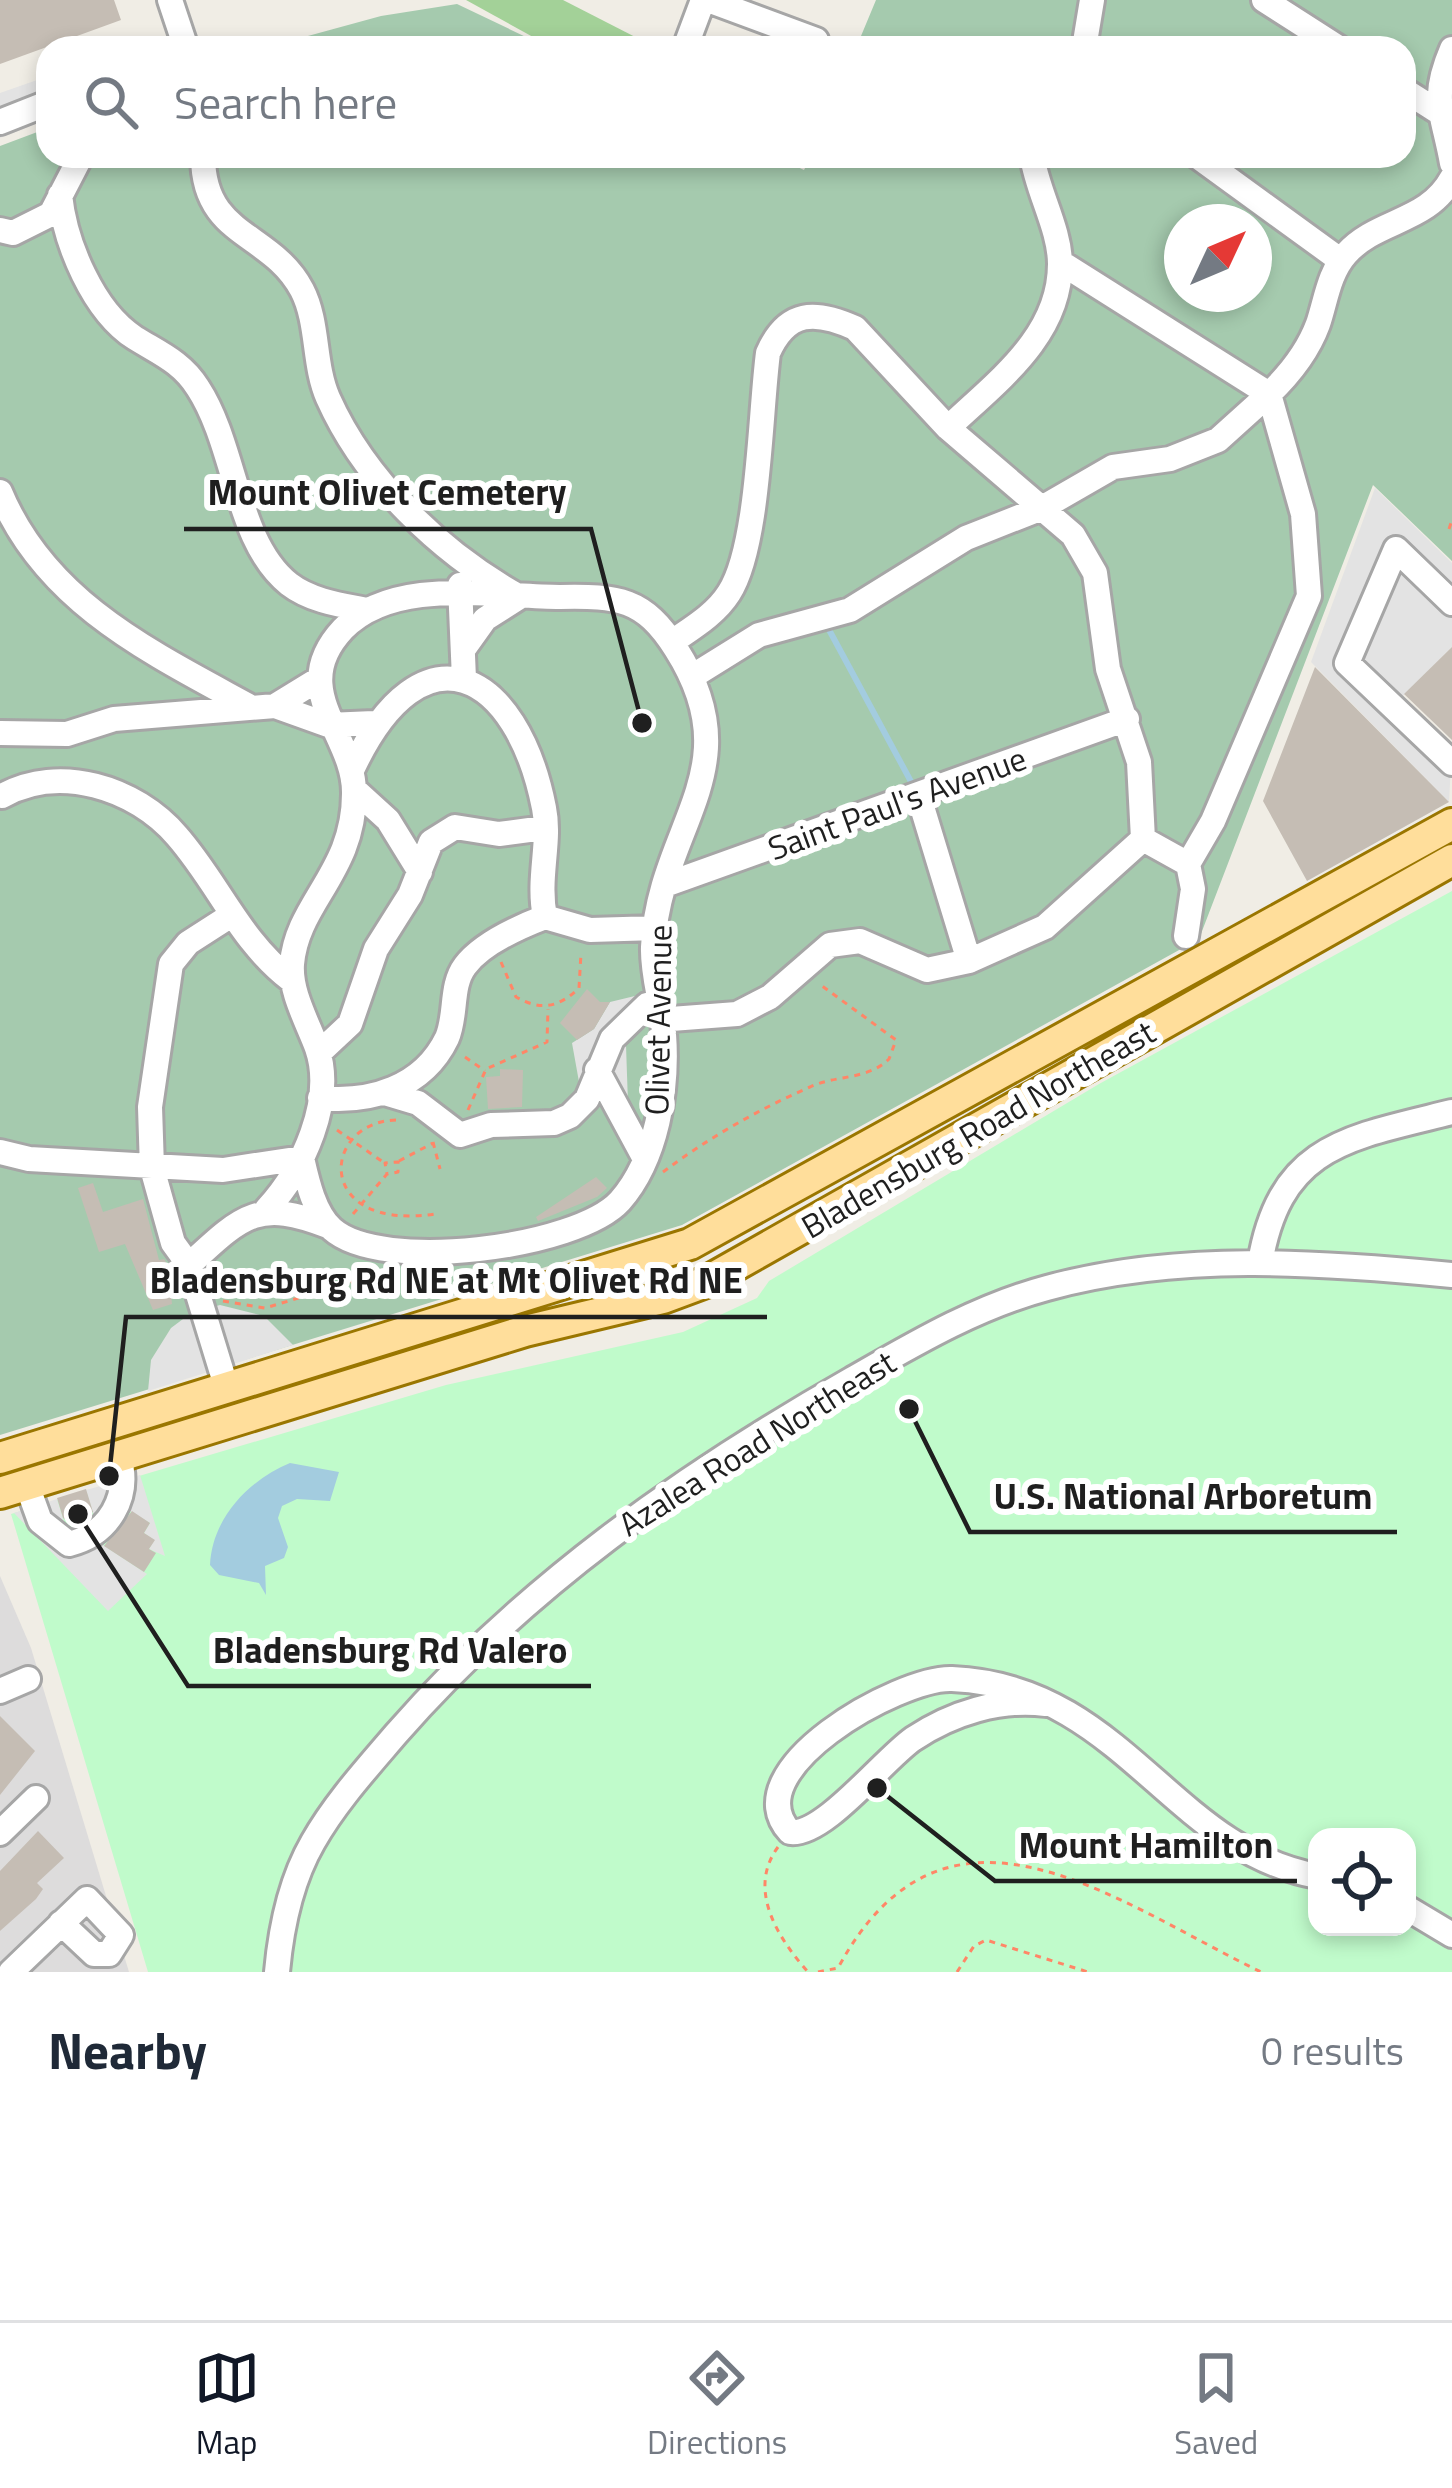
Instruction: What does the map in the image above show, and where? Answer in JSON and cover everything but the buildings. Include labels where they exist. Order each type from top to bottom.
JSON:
[{"type":"main road","name":"Bladensburg Road Northeast","points":[[13,1489],[706,1282],[844,1208],[1308,921],[1452,824]]},
{"type":"main road","name":"Bladensburg Road Northeast","points":[[0,1458],[690,1244],[1308,921],[1452,860]]},
{"type":"main road","points":[[272,1376],[280,1407]]},
{"type":"main road","points":[[190,1400],[199,1432]]},
{"type":"street","points":[[170,0],[182,36]]},
{"type":"street","points":[[690,36],[705,0],[805,36]]},
{"type":"street","points":[[1086,36],[1092,0]]},
{"type":"street","points":[[1264,0],[1320,36]]},
{"type":"street","points":[[693,676],[759,635],[850,610],[966,538],[1042,508],[1113,467],[1170,459],[1218,440],[1300,359],[1340,260],[1353,246],[1414,218],[1451,179],[1437,111],[1439,80],[1452,49]]},
{"type":"street","points":[[1416,98],[1437,111]]},
{"type":"street","points":[[0,122],[36,108]]},
{"type":"street","points":[[4,236],[51,214],[76,168]]},
{"type":"street","points":[[202,168],[202,187],[215,210],[283,263],[303,291],[327,396],[356,446],[396,498],[454,553],[520,597],[485,619],[465,646]]},
{"type":"street","points":[[948,428],[1026,353],[1045,327],[1060,262],[1035,168]]},
{"type":"street","points":[[1214,168],[1340,260]]},
{"type":"street","points":[[61,195],[79,260],[108,313],[134,337],[162,350],[196,384],[220,429],[255,543],[289,584],[323,601],[367,610]]},
{"type":"street","points":[[4,236],[48,240],[79,260]]},
{"type":"street","points":[[1060,262],[1269,394],[1303,514],[1309,596],[1213,821],[1188,864],[1193,889],[1186,936]]},
{"type":"street","points":[[672,642],[708,616],[729,592],[744,558],[767,353],[788,320],[814,314],[855,328],[948,428],[1073,536],[1095,572],[1108,669],[1139,762],[1143,838]]},
{"type":"street","points":[[0,492],[32,552],[64,590],[114,629],[247,704]]},
{"type":"street","points":[[1452,603],[1396,549],[1348,663],[1452,763]]},
{"type":"street","points":[[454,553],[465,646],[464,679]]},
{"type":"street","name":"Olivet Avenue","points":[[266,1209],[286,1210],[331,1228],[355,1245],[417,1251],[490,1246],[590,1225],[626,1191],[653,1145],[664,1034],[657,928],[665,885],[709,758],[709,718],[693,676],[646,610],[622,600],[418,596],[367,610]]},
{"type":"street","points":[[323,601],[333,644]]},
{"type":"street","points":[[367,610],[333,644],[319,679],[328,725],[354,779],[398,834],[420,872]]},
{"type":"street","points":[[275,706],[319,679]]},
{"type":"street","points":[[189,1265],[266,1209],[302,1157],[324,1076],[291,980],[292,956],[352,836],[354,779],[374,723],[393,701],[426,680],[464,679],[496,702],[515,726],[545,810],[539,873],[554,920]]},
{"type":"street","points":[[0,733],[67,734],[114,719],[247,704],[275,706],[328,725],[374,723]]},
{"type":"street","name":"Saint Paul's Avenue","points":[[665,885],[1127,719]]},
{"type":"street","points":[[1,796],[27,782],[57,778],[88,782],[129,801],[172,830],[205,869],[230,916],[254,947],[291,980]]},
{"type":"street","points":[[919,797],[969,961]]},
{"type":"street","points":[[319,1053],[350,1024],[376,949],[420,872],[431,842],[455,827],[499,834],[544,828]]},
{"type":"street","points":[[398,834],[431,842]]},
{"type":"street","points":[[1143,838],[1188,864]]},
{"type":"street","points":[[388,1094],[418,1103],[450,1137],[491,1125],[554,1123],[570,1116],[586,1099],[625,1023],[647,1005],[686,1020],[737,1014],[802,971],[830,945],[860,940],[927,970],[969,961],[1045,928],[1143,838]]},
{"type":"street","points":[[227,1389],[203,1304],[189,1265],[173,1244],[152,1168],[150,1107],[171,964],[230,916]]},
{"type":"street","points":[[318,1107],[388,1094],[444,1042],[462,970],[506,937],[554,920],[590,930],[657,928]]},
{"type":"street","points":[[204,933],[254,947]]},
{"type":"street","points":[[597,1070],[645,1159]]},
{"type":"street","points":[[1260,1263],[1273,1204],[1298,1171],[1342,1146],[1452,1112]]},
{"type":"street","points":[[0,1152],[29,1160],[224,1170],[302,1157]]},
{"type":"street","points":[[302,1157],[331,1228]]},
{"type":"street","name":"Azalea Road Northeast","points":[[277,1972],[303,1862],[348,1792],[488,1636],[641,1513],[800,1408],[987,1307],[1113,1274],[1260,1263],[1452,1275]]},
{"type":"street","points":[[13,1489],[40,1521],[69,1544],[91,1539],[109,1522],[118,1500],[125,1475],[119,1456]]},
{"type":"street","points":[[0,1691],[28,1679]]},
{"type":"street","points":[[1046,1704],[1015,1700],[942,1722],[881,1764],[818,1826],[803,1834],[790,1832],[778,1800],[793,1772],[836,1724],[909,1687],[955,1679],[1046,1704],[1100,1730],[1241,1851],[1308,1873]]},
{"type":"street","points":[[0,1833],[36,1798]]},
{"type":"street","points":[[11,1972],[61,1923],[87,1899],[121,1935],[110,1954],[94,1954],[61,1923]]},
{"type":"street","points":[[1416,1913],[1452,1935]]},
{"type":"path","points":[[1449,529],[1452,520]]},
{"type":"path","points":[[506,937],[501,961],[507,986],[516,997],[548,1007],[579,988],[584,968],[554,920]]},
{"type":"path","points":[[626,1191],[667,1170],[694,1147],[814,1084],[866,1073],[890,1059],[896,1040],[802,971]]},
{"type":"path","points":[[440,1169],[450,1137],[485,1071],[547,1042],[548,1007]]},
{"type":"path","points":[[444,1042],[485,1071]]},
{"type":"path","points":[[318,1107],[350,1140],[386,1163],[450,1137]]},
{"type":"path","points":[[401,1120],[373,1123],[350,1140],[342,1172],[360,1207],[383,1217],[435,1214]]},
{"type":"path","points":[[428,1135],[450,1137]]},
{"type":"path","points":[[331,1228],[360,1207],[387,1174],[398,1172],[398,1162]]},
{"type":"path","points":[[386,1163],[387,1174]]},
{"type":"path","points":[[203,1304],[231,1299],[265,1308],[405,1266],[417,1251]]},
{"type":"path","points":[[790,1832],[763,1873],[769,1910],[784,1945],[808,1972]]},
{"type":"path","points":[[818,1972],[838,1968],[854,1939],[910,1879],[976,1858],[1031,1865],[1262,1972]]},
{"type":"path","points":[[957,1972],[974,1946],[986,1940],[1088,1972]]},
{"type":"shaded area","points":[[36,80],[36,124],[0,138],[0,93]]},
{"type":"shaded area","points":[[1375,488],[1452,563],[1452,647],[1403,696],[1452,746],[1449,802],[1311,662]]},
{"type":"shaded area","points":[[639,995],[647,1015],[626,1045],[628,1104],[609,1111],[581,1093],[572,1043],[594,1029],[610,1002]]},
{"type":"shaded area","points":[[220,1305],[264,1316],[293,1345],[148,1391],[151,1360],[171,1328],[191,1313]]},
{"type":"shaded area","points":[[140,1475],[165,1556],[149,1549],[154,1540],[144,1533],[150,1523],[126,1509],[103,1545],[147,1574],[108,1611],[14,1513],[57,1499],[69,1538],[98,1530],[86,1490]]},
{"type":"shaded area","points":[[0,1576],[31,1648],[129,1972],[0,1972]]},
{"type":"green space","points":[[466,0],[563,0],[633,36],[531,36]]},
{"type":"green space","points":[[876,0],[1452,0],[1452,561],[1373,485],[1199,939],[682,1225],[0,1435],[0,146],[36,132],[36,168],[1416,168],[1416,36],[861,36]]},
{"type":"green space","points":[[457,4],[524,36],[308,36],[381,16]]},
{"type":"green space","points":[[1452,891],[1452,1972],[148,1972],[11,1514],[446,1385],[683,1332],[757,1298],[769,1281],[1099,1084]]},
{"type":"water","points":[[290,1463],[339,1472],[330,1501],[297,1499],[282,1506],[278,1518],[288,1547],[284,1558],[265,1566],[266,1595],[259,1583],[219,1575],[210,1565],[212,1548],[235,1503],[260,1480]]},
{"type":"waterway","points":[[827,626],[915,789]]},
{"type":"place","name":"Mount Olivet Cemetery","points":[[642,723]]},
{"type":"place","name":"U.S. National Arboretum","points":[[909,1409]]},
{"type":"place","name":"Bladensburg Rd NE at Mt Olivet Rd NE","points":[[109,1476]]},
{"type":"place","name":"Bladensburg Rd Valero","points":[[78,1514]]},
{"type":"place","name":"Mount Hamilton","points":[[877,1788]]}]
